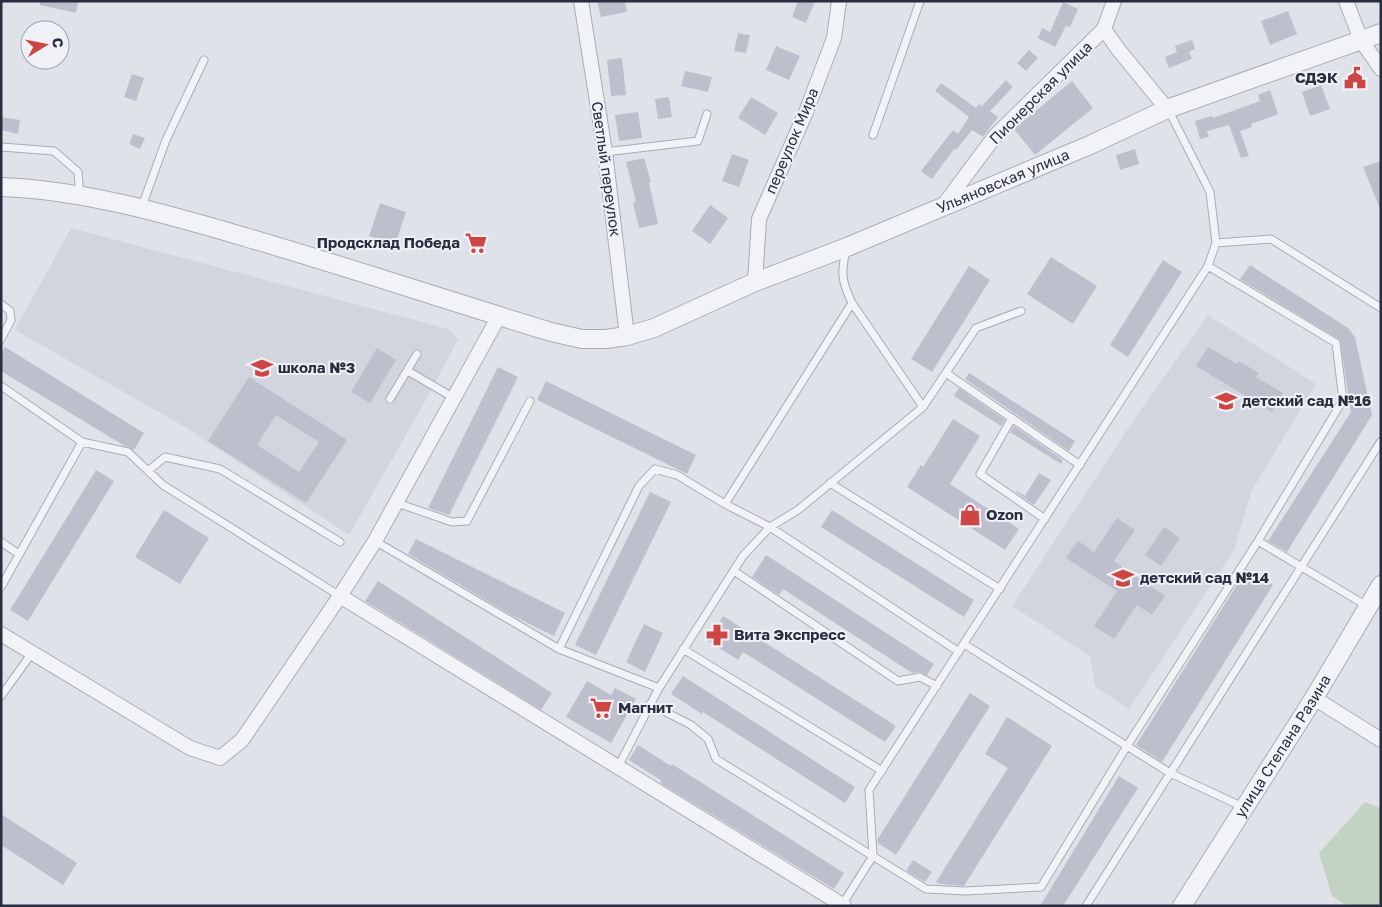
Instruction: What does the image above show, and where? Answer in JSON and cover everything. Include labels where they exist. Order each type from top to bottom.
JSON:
[{"type":"street","name":"Светлый переулок","points":[[581,1],[605,152],[627,336]]},
{"type":"street","name":"переулок Мира","points":[[755,282],[759,219],[806,112],[834,38],[840,1]]},
{"type":"street","name":"Пионерская улица","points":[[944,206],[995,136],[1104,29],[1114,1]]},
{"type":"street","points":[[1346,1],[1361,40],[1381,69]]},
{"type":"street","points":[[1104,29],[1168,109]]},
{"type":"street","name":"Ульяновская улица","points":[[1,187],[80,196],[177,217],[552,332],[582,339],[606,339],[627,336],[654,328],[755,282],[847,247],[1090,145],[1168,109],[1381,33]]},
{"type":"street","points":[[1,634],[190,748],[220,758],[242,740],[375,541],[499,316]]},
{"type":"street","name":"улица Степана Разина","points":[[1182,906],[1243,807],[1314,698],[1381,585]]},
{"type":"street","points":[[340,596],[843,905]]},
{"type":"street","points":[[1314,698],[1381,740]]},
{"type":"lane","points":[[873,135],[920,1]]},
{"type":"lane","points":[[141,209],[166,140],[204,60]]},
{"type":"lane","points":[[843,905],[873,856],[870,790],[1208,266],[1216,243],[1210,192],[1168,109]]},
{"type":"lane","points":[[605,152],[698,141],[707,114]]},
{"type":"lane","points":[[1,147],[54,151],[78,172],[80,196]]},
{"type":"lane","points":[[1216,243],[1271,239],[1381,308]]},
{"type":"lane","points":[[847,247],[843,267],[843,284],[852,302],[923,407]]},
{"type":"lane","points":[[650,704],[691,725],[708,739],[716,758],[926,889],[965,891],[1041,887],[1127,746],[1258,541],[1343,400],[1336,343],[1208,266]]},
{"type":"lane","points":[[725,504],[852,302]]},
{"type":"lane","points":[[1,304],[10,311],[11,320],[1,339]]},
{"type":"lane","points":[[618,766],[659,688],[743,556],[770,527],[798,510],[923,407],[976,328],[1021,311]]},
{"type":"lane","points":[[390,398],[408,371],[416,354]]},
{"type":"lane","points":[[408,371],[454,398]]},
{"type":"lane","points":[[946,373],[1080,465]]},
{"type":"lane","points":[[1,386],[82,442],[128,452],[163,485],[340,596]]},
{"type":"lane","points":[[397,504],[452,522],[467,520],[530,401]]},
{"type":"lane","points":[[1012,418],[980,474],[1045,519]]},
{"type":"lane","points":[[1086,906],[1381,441]]},
{"type":"lane","points":[[1,587],[82,442]]},
{"type":"lane","points":[[148,471],[165,457],[220,469],[340,542]]},
{"type":"lane","points":[[559,649],[638,486],[655,469],[677,475],[725,504],[770,527],[960,652]]},
{"type":"lane","points":[[830,483],[1000,589]]},
{"type":"lane","points":[[375,541],[559,649],[659,688]]},
{"type":"lane","points":[[1258,541],[1367,606]]},
{"type":"lane","points":[[1,542],[20,554]]},
{"type":"lane","points":[[734,571],[898,681],[920,677],[938,686]]},
{"type":"lane","points":[[964,644],[1170,773],[1243,807]]},
{"type":"lane","points":[[684,649],[882,771]]},
{"type":"lane","points":[[1,696],[32,653]]},
{"type":"shaded area","name":"школа №3","points":[[71,228],[448,329],[458,339],[427,398],[349,535],[185,427],[15,330]]},
{"type":"shaded area","name":"детский сад №14","points":[[1208,315],[1316,384],[1252,490],[1234,550],[1129,709],[1095,686],[1090,656],[1012,606],[1135,418]]},
{"type":"green space","points":[[1365,802],[1381,808],[1381,906],[1347,906],[1332,896],[1319,853]]},
{"type":"building","points":[[40,1],[78,1],[76,13],[40,5]]},
{"type":"building","points":[[597,1],[625,1],[627,12],[601,17]]},
{"type":"building","points":[[798,1],[815,1],[806,23],[792,17]]},
{"type":"building","points":[[1063,2],[1078,9],[1070,27],[1066,26],[1055,47],[1038,38],[1042,28],[1050,32]]},
{"type":"building","points":[[1288,11],[1297,34],[1270,45],[1261,21]]},
{"type":"building","points":[[738,33],[750,35],[746,53],[734,51]]},
{"type":"building","points":[[1192,40],[1195,49],[1189,52],[1192,59],[1169,68],[1165,57],[1177,52],[1175,46]]},
{"type":"building","points":[[776,46],[800,56],[789,80],[766,70]]},
{"type":"building","points":[[1029,50],[1038,58],[1026,71],[1017,63]]},
{"type":"building","points":[[622,58],[626,95],[611,96],[607,60]]},
{"type":"building","points":[[685,71],[712,77],[708,92],[681,86]]},
{"type":"building","points":[[132,74],[144,78],[136,101],[124,97]]},
{"type":"building","points":[[1357,74],[1360,88],[1350,90],[1347,77]]},
{"type":"building","points":[[1006,80],[1013,87],[990,111],[998,117],[983,137],[972,130],[956,150],[954,149],[932,179],[921,171],[953,130],[958,134],[969,117],[935,91],[941,83],[976,108],[979,104],[982,106]]},
{"type":"building","points":[[1072,81],[1093,108],[1035,155],[1014,129]]},
{"type":"building","points":[[1321,85],[1330,109],[1310,116],[1302,92]]},
{"type":"building","points":[[1270,90],[1278,114],[1251,124],[1252,127],[1240,131],[1249,156],[1241,158],[1229,125],[1207,131],[1209,137],[1200,139],[1195,121],[1212,116],[1213,118],[1260,101],[1258,95]]},
{"type":"building","points":[[669,97],[672,117],[658,119],[655,99]]},
{"type":"building","points":[[751,97],[778,113],[765,135],[738,118]]},
{"type":"building","points":[[638,112],[642,138],[619,141],[615,115]]},
{"type":"building","points":[[1,117],[20,120],[18,134],[1,130]]},
{"type":"building","points":[[133,134],[145,138],[140,149],[129,144]]},
{"type":"building","points":[[1135,149],[1139,164],[1120,170],[1116,155]]},
{"type":"building","points":[[732,154],[749,160],[739,187],[722,181]]},
{"type":"building","points":[[644,158],[651,182],[649,183],[658,224],[639,228],[633,203],[636,202],[626,162]]},
{"type":"building","points":[[1381,161],[1381,209],[1380,209],[1363,167]]},
{"type":"building","points":[[380,203],[406,212],[395,245],[369,236]]},
{"type":"building","points":[[710,205],[728,218],[710,244],[692,231]]},
{"type":"building","points":[[1051,257],[1097,286],[1073,324],[1027,294]]},
{"type":"building","points":[[1163,260],[1182,272],[1128,357],[1110,345]]},
{"type":"building","points":[[1250,265],[1348,328],[1355,337],[1372,415],[1287,552],[1268,541],[1351,412],[1340,340],[1240,279]]},
{"type":"building","points":[[969,266],[990,280],[932,372],[911,359]]},
{"type":"building","points":[[5,347],[144,433],[134,450],[1,371],[1,353]]},
{"type":"building","points":[[1208,347],[1237,364],[1238,361],[1259,373],[1256,377],[1283,393],[1272,412],[1196,366]]},
{"type":"building","points":[[377,348],[396,360],[370,403],[351,392]]},
{"type":"building","points":[[498,367],[518,377],[449,515],[428,508]]},
{"type":"building","points":[[969,373],[1075,441],[1069,451],[965,379]]},
{"type":"building","points":[[249,377],[347,440],[306,503],[208,441]],"holes":[[[276,415],[319,442],[299,472],[257,445]]]},
{"type":"building","points":[[546,381],[696,455],[687,474],[537,400]]},
{"type":"building","points":[[959,388],[1005,420],[1001,426],[954,396]]},
{"type":"building","points":[[953,419],[980,436],[950,484],[1019,529],[1005,550],[907,487],[921,465],[923,467]]},
{"type":"building","points":[[1014,426],[1063,460],[1061,464],[1010,432]]},
{"type":"building","points":[[96,470],[114,481],[28,621],[10,610]]},
{"type":"building","points":[[1039,473],[1051,480],[1034,505],[1016,492],[1025,496]]},
{"type":"building","points":[[650,492],[671,502],[596,655],[575,645]]},
{"type":"building","points":[[164,510],[209,538],[180,584],[135,557]]},
{"type":"building","points":[[832,510],[974,600],[964,617],[821,527]]},
{"type":"building","points":[[1117,518],[1135,530],[1114,561],[1165,596],[1152,615],[1137,605],[1114,639],[1094,626],[1117,591],[1066,558],[1078,541],[1094,552]]},
{"type":"building","points":[[1164,527],[1180,538],[1161,566],[1145,555]]},
{"type":"building","points":[[416,539],[565,613],[554,636],[513,616],[408,554]]},
{"type":"building","points":[[766,555],[934,664],[927,675],[920,672],[912,673],[783,589],[779,595],[752,577]]},
{"type":"building","points":[[1247,569],[1273,585],[1162,762],[1136,745]]},
{"type":"building","points":[[378,581],[552,693],[541,710],[365,601]]},
{"type":"building","points":[[723,616],[896,726],[885,742],[743,652],[738,660],[708,641]]},
{"type":"building","points":[[644,624],[663,633],[645,672],[626,662]]},
{"type":"building","points":[[683,676],[855,787],[845,803],[703,712],[702,714],[671,694]]},
{"type":"building","name":"Магнит","points":[[587,681],[611,695],[615,688],[636,699],[611,743],[566,717]]},
{"type":"building","points":[[970,693],[990,706],[896,855],[878,843],[877,840]]},
{"type":"building","points":[[1007,717],[1052,746],[964,886],[940,884],[936,882],[1008,768],[985,754]]},
{"type":"building","points":[[638,745],[671,766],[672,764],[844,873],[834,889],[660,783],[662,781],[629,760]]},
{"type":"building","points":[[1119,776],[1138,788],[1063,906],[1040,906]]},
{"type":"building","points":[[1,814],[77,863],[63,885],[1,845]]},
{"type":"building","points":[[913,860],[932,872],[925,882],[906,871]]},
{"type":"place","name":"СДЭК","points":[[1355,78]]},
{"type":"place","name":"Продсклад Победа","points":[[476,243]]},
{"type":"place","name":"школа №3","points":[[262,368]]},
{"type":"place","name":"детский сад №16","points":[[1226,401]]},
{"type":"place","name":"Ozon","points":[[970,515]]},
{"type":"place","name":"детский сад №14","points":[[1123,578]]},
{"type":"place","name":"Вита Экспресс","points":[[717,635]]},
{"type":"place","name":"Магнит","points":[[601,708]]}]
